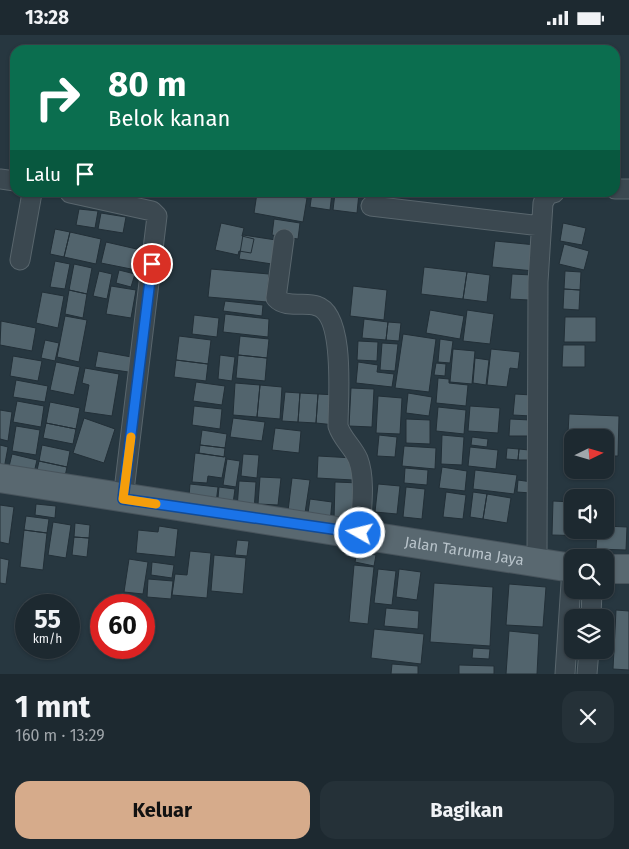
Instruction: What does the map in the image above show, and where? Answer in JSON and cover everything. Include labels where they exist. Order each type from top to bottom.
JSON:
[{"type":"main road","name":"Jalan Taruma Jaya","points":[[0,478],[123,499],[360,533],[564,567]]},
{"type":"main road","points":[[614,569],[629,569]]},
{"type":"street","points":[[20,260],[31,197]]},
{"type":"street","points":[[88,197],[152,211],[157,216],[123,499]]},
{"type":"street","points":[[537,562],[538,282],[543,203],[546,197]]},
{"type":"street","points":[[370,206],[541,226]]},
{"type":"street","points":[[284,239],[276,298],[282,303],[317,305],[328,312],[336,331],[338,426],[341,436],[357,457],[361,469],[360,533]]},
{"type":"street","points":[[565,674],[570,599]]},
{"type":"street","points":[[588,674],[589,659]]},
{"type":"building","points":[[256,197],[307,198],[303,222],[254,213]]},
{"type":"building","points":[[311,197],[332,197],[330,210],[310,207]]},
{"type":"building","points":[[335,197],[359,197],[357,213],[333,210]]},
{"type":"building","points":[[79,209],[98,211],[95,228],[76,225]]},
{"type":"building","points":[[101,213],[126,217],[123,233],[98,229]]},
{"type":"building","points":[[274,219],[300,223],[298,239],[272,235]]},
{"type":"building","points":[[221,223],[244,228],[242,236],[254,239],[251,253],[239,251],[238,255],[215,250]]},
{"type":"building","points":[[563,223],[586,228],[582,245],[560,241]]},
{"type":"building","points":[[55,229],[70,232],[64,257],[50,254]]},
{"type":"building","points":[[70,232],[101,239],[96,264],[64,257]]},
{"type":"building","points":[[243,235],[276,240],[272,264],[239,259]]},
{"type":"building","points":[[495,241],[536,245],[534,271],[492,267]]},
{"type":"building","points":[[106,242],[141,250],[136,270],[101,263]]},
{"type":"building","points":[[564,244],[589,251],[584,270],[559,264]]},
{"type":"building","points":[[55,261],[70,264],[65,289],[50,287]]},
{"type":"building","points":[[74,264],[92,268],[87,294],[69,290]]},
{"type":"building","points":[[424,267],[467,272],[463,299],[421,294]]},
{"type":"building","points":[[211,269],[269,274],[267,302],[208,297]]},
{"type":"building","points":[[119,270],[135,274],[131,287],[116,283]]},
{"type":"building","points":[[99,271],[112,274],[107,299],[93,296]]},
{"type":"building","points":[[565,271],[581,272],[580,290],[564,289]]},
{"type":"building","points":[[467,272],[490,275],[487,302],[463,299]]},
{"type":"building","points":[[512,274],[532,275],[529,300],[510,299]]},
{"type":"building","points":[[111,286],[136,290],[131,318],[106,314]]},
{"type":"building","points":[[353,286],[387,290],[384,320],[350,316]]},
{"type":"building","points":[[564,289],[580,290],[579,310],[563,309]]},
{"type":"building","points":[[69,290],[87,294],[83,318],[65,314]]},
{"type":"building","points":[[42,292],[64,296],[58,328],[36,323]]},
{"type":"building","points":[[225,301],[263,305],[262,316],[223,311]]},
{"type":"building","points":[[430,310],[464,316],[460,339],[426,333]]},
{"type":"building","points":[[467,310],[494,314],[490,344],[463,341]]},
{"type":"building","points":[[225,314],[269,319],[268,337],[223,332]]},
{"type":"building","points":[[194,315],[219,318],[217,337],[192,334]]},
{"type":"building","points":[[65,316],[87,320],[79,362],[57,357]]},
{"type":"building","points":[[565,317],[596,317],[596,342],[564,342]]},
{"type":"building","points":[[364,319],[388,322],[386,340],[362,338]]},
{"type":"building","points":[[1,321],[36,328],[32,351],[0,345]]},
{"type":"building","points":[[388,322],[401,323],[399,341],[386,340]]},
{"type":"building","points":[[403,334],[436,339],[429,392],[395,388]]},
{"type":"building","points":[[179,336],[211,340],[208,364],[176,360]]},
{"type":"building","points":[[240,336],[269,339],[267,358],[238,355]]},
{"type":"building","points":[[440,339],[453,341],[450,363],[438,362]]},
{"type":"building","points":[[45,340],[59,343],[55,361],[41,358]]},
{"type":"building","points":[[358,341],[378,342],[377,361],[357,360]]},
{"type":"building","points":[[382,343],[398,344],[395,371],[380,370]]},
{"type":"building","points":[[563,345],[585,345],[585,367],[562,367]]},
{"type":"building","points":[[453,349],[475,351],[472,384],[450,382]]},
{"type":"building","points":[[491,349],[520,352],[518,369],[510,368],[507,387],[487,385]]},
{"type":"building","points":[[98,351],[137,358],[135,373],[95,367]]},
{"type":"building","points":[[220,355],[235,357],[232,381],[218,379]]},
{"type":"building","points":[[238,355],[267,358],[265,381],[236,378]]},
{"type":"building","points":[[13,356],[42,361],[38,381],[10,376]]},
{"type":"building","points":[[475,358],[489,360],[486,385],[473,383]]},
{"type":"building","points":[[176,360],[208,364],[206,381],[174,377]]},
{"type":"building","points":[[56,362],[80,367],[74,395],[50,390]]},
{"type":"building","points":[[358,362],[378,365],[377,372],[394,374],[392,387],[356,383]]},
{"type":"building","points":[[436,363],[446,364],[445,376],[434,375]]},
{"type":"building","points":[[85,368],[119,374],[112,416],[84,412],[89,385],[82,383]]},
{"type":"building","points":[[438,378],[449,379],[449,383],[468,385],[466,406],[436,403]]},
{"type":"building","points":[[16,380],[48,386],[45,402],[13,397]]},
{"type":"building","points":[[196,382],[225,386],[222,405],[193,401]]},
{"type":"building","points":[[235,383],[260,385],[257,417],[233,415]]},
{"type":"building","points":[[260,385],[282,387],[280,419],[257,417]]},
{"type":"building","points":[[351,388],[374,389],[372,427],[349,426]]},
{"type":"building","points":[[285,392],[300,393],[298,422],[282,421]]},
{"type":"building","points":[[300,393],[318,394],[316,423],[298,422]]},
{"type":"building","points":[[408,393],[432,397],[429,416],[406,413]]},
{"type":"building","points":[[318,394],[337,395],[335,425],[316,423]]},
{"type":"building","points":[[515,394],[532,395],[531,416],[513,415]]},
{"type":"building","points":[[378,396],[402,398],[400,434],[376,433]]},
{"type":"building","points":[[17,401],[44,406],[41,427],[13,422]]},
{"type":"building","points":[[50,402],[80,408],[76,429],[46,423]]},
{"type":"building","points":[[194,406],[222,409],[220,429],[192,425]]},
{"type":"building","points":[[470,406],[500,408],[498,433],[468,431]]},
{"type":"building","points":[[438,407],[466,410],[464,434],[436,431]]},
{"type":"building","points":[[0,410],[12,412],[8,441],[0,439]]},
{"type":"building","points":[[569,414],[619,416],[618,456],[614,456],[614,429],[568,429]]},
{"type":"building","points":[[84,418],[115,429],[104,463],[73,453]]},
{"type":"building","points":[[233,418],[265,422],[262,441],[230,437]]},
{"type":"building","points":[[406,419],[430,420],[430,444],[406,443]]},
{"type":"building","points":[[510,419],[530,420],[530,436],[509,436]]},
{"type":"building","points":[[46,423],[76,429],[73,444],[43,438]]},
{"type":"building","points":[[16,426],[40,430],[36,455],[12,451]]},
{"type":"building","points":[[275,428],[301,431],[299,453],[272,450]]},
{"type":"building","points":[[202,430],[227,434],[225,448],[200,445]]},
{"type":"building","points":[[379,435],[397,437],[395,457],[377,456]]},
{"type":"building","points":[[442,435],[464,437],[462,465],[441,464]]},
{"type":"building","points":[[472,437],[488,439],[487,447],[471,445]]},
{"type":"building","points":[[0,445],[8,447],[4,469],[0,468]]},
{"type":"building","points":[[42,445],[70,451],[67,467],[39,461]]},
{"type":"building","points":[[200,445],[225,448],[224,457],[199,453]]},
{"type":"building","points":[[404,446],[436,448],[435,469],[402,466]]},
{"type":"building","points":[[470,447],[498,450],[496,469],[468,466]]},
{"type":"building","points":[[507,448],[519,449],[518,460],[506,459]]},
{"type":"building","points":[[519,449],[529,450],[528,460],[518,460]]},
{"type":"building","points":[[195,453],[226,457],[222,478],[208,476],[207,483],[192,482]]},
{"type":"building","points":[[12,454],[37,460],[33,477],[8,471]]},
{"type":"building","points":[[243,454],[259,455],[257,478],[241,476]]},
{"type":"building","points":[[318,456],[354,458],[353,480],[317,478]]},
{"type":"building","points":[[227,459],[240,461],[236,487],[223,485]]},
{"type":"building","points":[[39,461],[67,467],[63,486],[35,480]]},
{"type":"building","points":[[442,467],[467,471],[465,491],[439,488]]},
{"type":"building","points":[[405,468],[428,470],[427,485],[404,483]]},
{"type":"building","points":[[475,470],[517,475],[514,494],[473,489]]},
{"type":"building","points":[[260,477],[281,478],[278,505],[258,504]]},
{"type":"building","points":[[292,478],[310,480],[305,513],[288,511]]},
{"type":"building","points":[[518,480],[532,482],[531,493],[517,492]]},
{"type":"building","points":[[239,481],[256,482],[254,511],[237,509]]},
{"type":"building","points":[[335,482],[360,483],[359,520],[334,520]]},
{"type":"building","points":[[190,484],[218,487],[215,511],[188,508]]},
{"type":"building","points":[[378,484],[400,486],[397,514],[375,512]]},
{"type":"building","points":[[219,487],[235,489],[232,511],[217,509]]},
{"type":"building","points":[[406,487],[425,489],[422,519],[403,517]]},
{"type":"building","points":[[446,492],[466,495],[463,519],[443,517]]},
{"type":"building","points":[[473,492],[487,494],[483,519],[470,517]]},
{"type":"building","points":[[487,494],[511,498],[507,523],[483,519]]},
{"type":"building","points":[[310,499],[332,502],[330,523],[307,520]]},
{"type":"building","points":[[553,501],[564,502],[564,535],[552,535]]},
{"type":"building","points":[[36,504],[56,506],[55,518],[35,515]]},
{"type":"building","points":[[0,505],[14,507],[9,544],[0,542]]},
{"type":"building","points":[[26,516],[49,519],[47,533],[24,530]]},
{"type":"building","points":[[53,522],[71,525],[66,558],[48,555]]},
{"type":"building","points":[[75,523],[90,525],[89,538],[74,537]]},
{"type":"building","points":[[159,526],[178,529],[175,557],[136,553],[138,530],[158,532]]},
{"type":"building","points":[[614,526],[627,527],[626,550],[596,549],[597,539],[614,539]]},
{"type":"building","points":[[24,530],[47,533],[43,570],[20,567]]},
{"type":"building","points":[[74,537],[89,538],[87,557],[72,555]]},
{"type":"building","points":[[237,540],[249,541],[247,556],[235,555]]},
{"type":"building","points":[[190,551],[211,553],[207,598],[172,595],[175,574],[187,575]]},
{"type":"building","points":[[357,552],[376,555],[374,566],[355,562]]},
{"type":"building","points":[[214,555],[246,558],[243,594],[211,591]]},
{"type":"building","points":[[0,558],[9,560],[6,584],[0,583]]},
{"type":"building","points":[[129,559],[148,562],[143,594],[124,592]]},
{"type":"building","points":[[152,562],[174,565],[172,578],[151,575]]},
{"type":"building","points":[[354,565],[374,567],[368,624],[349,622]]},
{"type":"building","points":[[378,569],[396,571],[392,605],[374,603]]},
{"type":"building","points":[[399,569],[421,572],[417,600],[396,597]]},
{"type":"building","points":[[148,579],[173,581],[171,599],[155,598],[155,594],[147,594]]},
{"type":"building","points":[[434,583],[493,587],[490,646],[430,642]]},
{"type":"building","points":[[509,584],[546,587],[543,627],[506,625]]},
{"type":"building","points":[[386,608],[419,611],[418,629],[384,626]]},
{"type":"building","points":[[616,610],[629,611],[629,670],[613,669]]},
{"type":"building","points":[[374,629],[424,634],[421,664],[371,658]]},
{"type":"building","points":[[509,631],[539,634],[537,674],[506,674]]},
{"type":"building","points":[[473,648],[490,649],[489,659],[472,658]]},
{"type":"building","points":[[392,664],[418,666],[418,674],[391,674]]},
{"type":"building","points":[[459,665],[494,666],[494,674],[459,674]]},
{"type":"slow traffic","points":[[131,437],[123,499],[156,504]]},
{"type":"route","points":[[152,264],[123,499],[360,533]]}]
